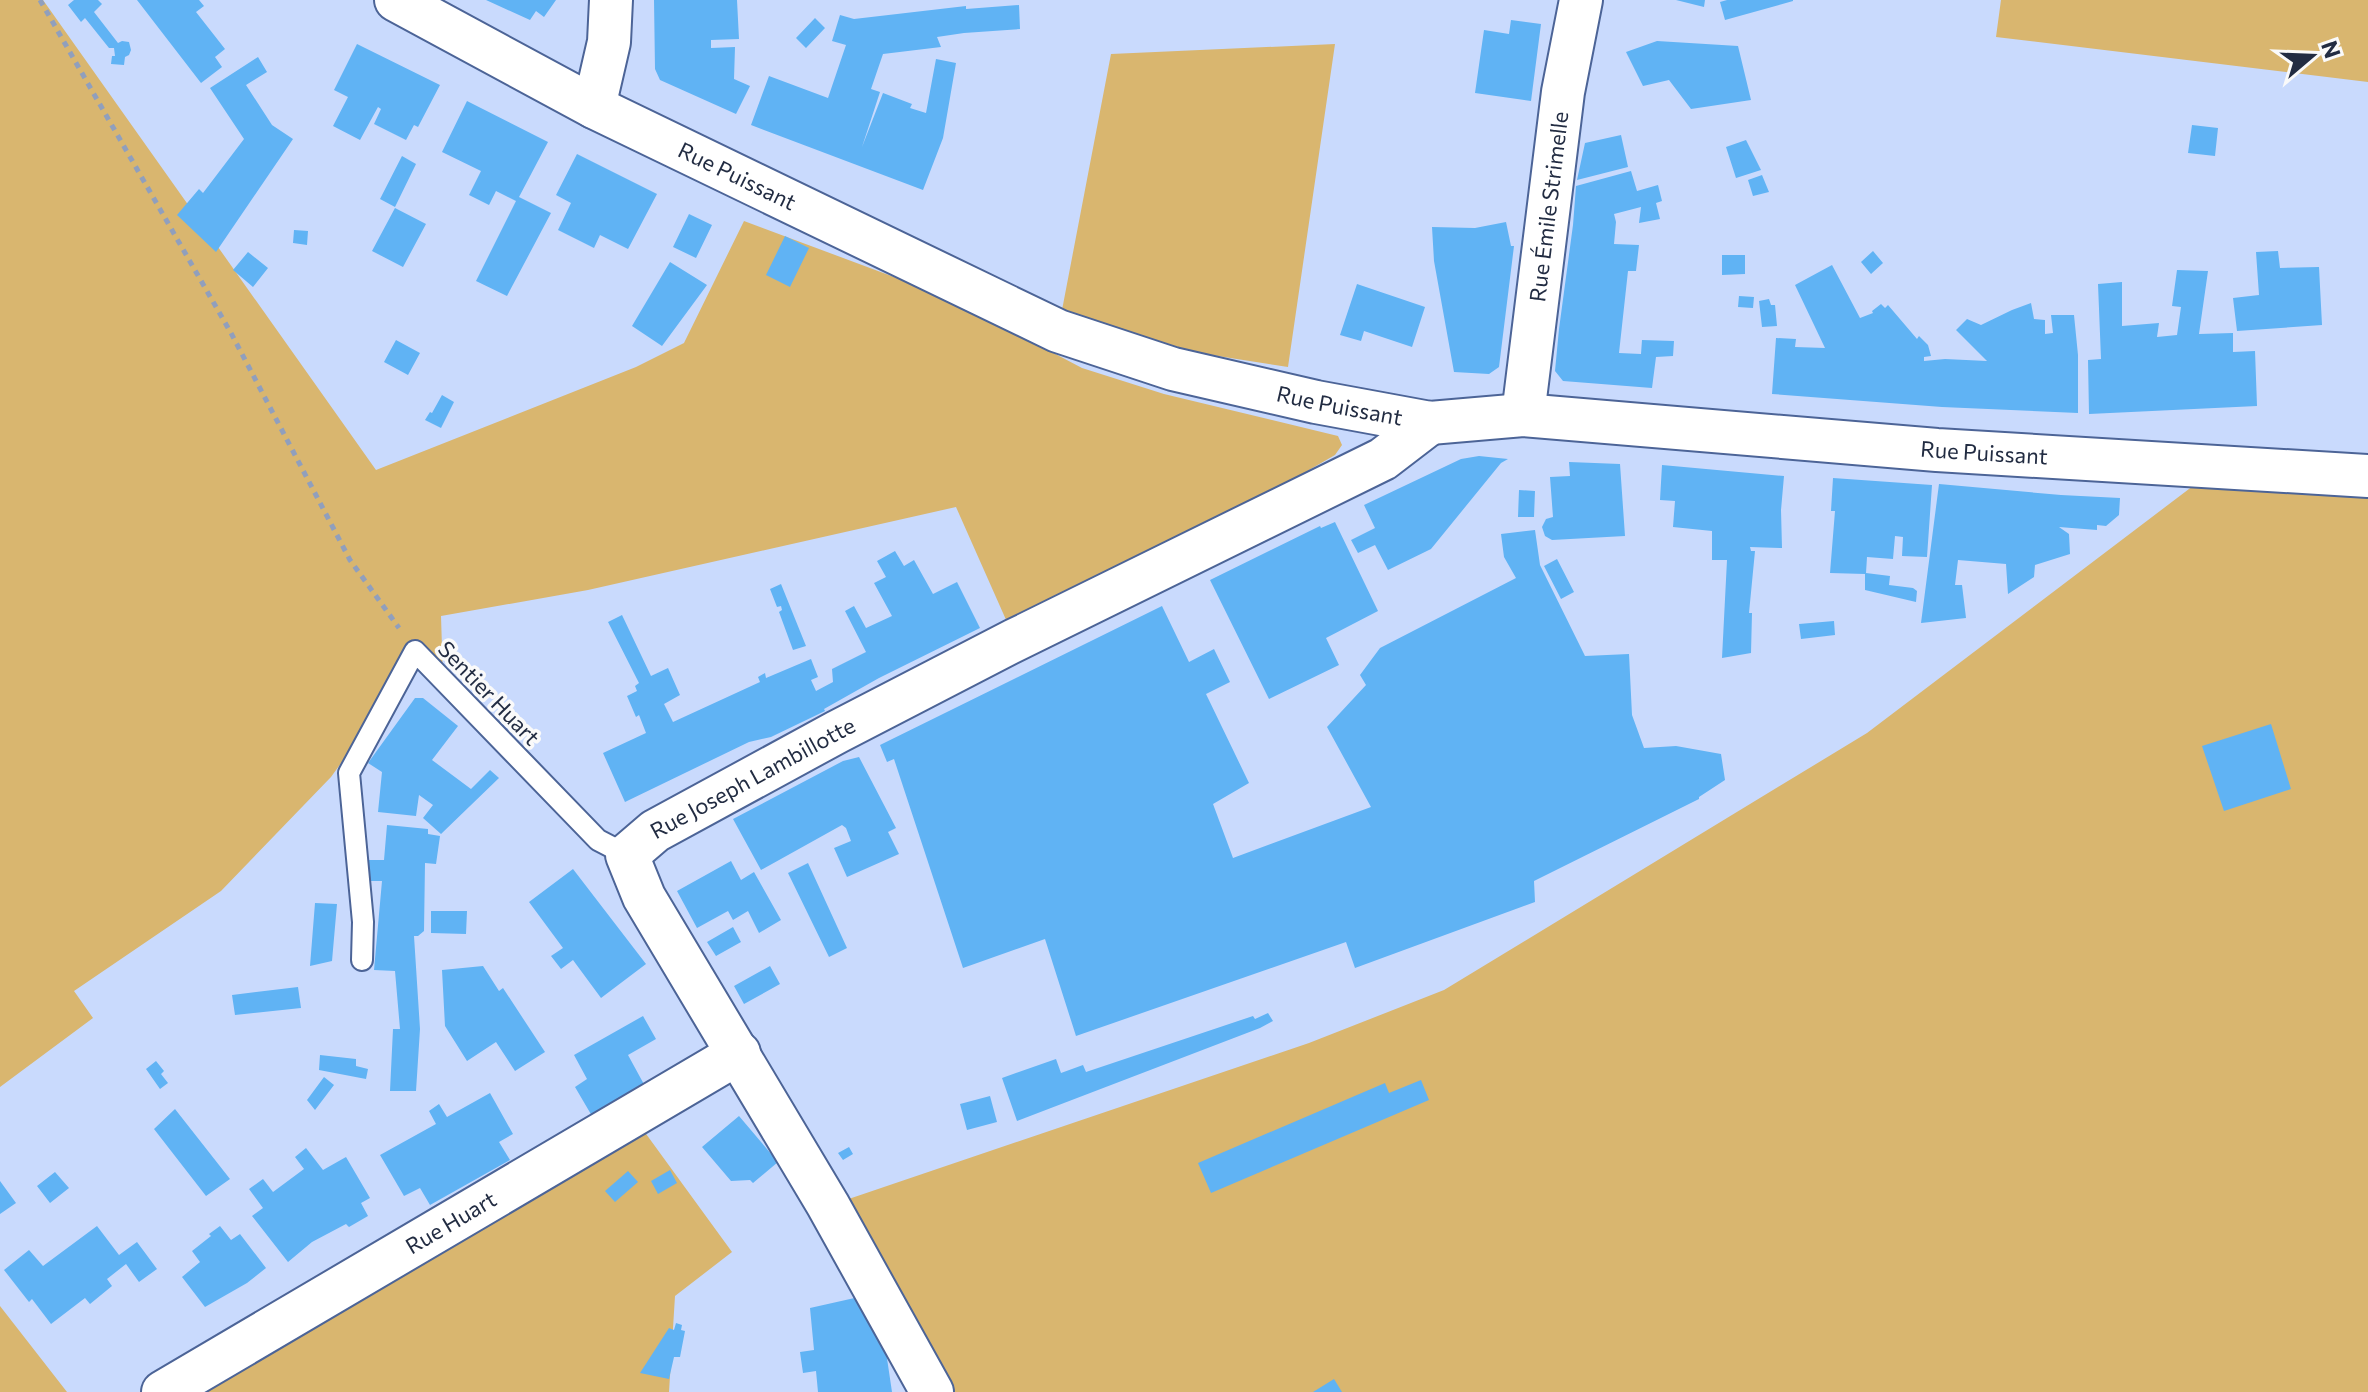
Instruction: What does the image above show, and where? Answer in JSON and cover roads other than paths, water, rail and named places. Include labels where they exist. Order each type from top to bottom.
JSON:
[{"type":"street","name":"Rue Puissant","points":[[396,0],[594,107],[1058,331],[1173,369],[1316,402],[1430,423],[1523,415],[1937,450],[2368,476]]},
{"type":"street","points":[[594,107],[609,42],[611,0]]},
{"type":"street","name":"Rue Émile Strimelle","points":[[1523,415],[1563,92],[1581,0]]},
{"type":"street","name":"Rue Joseph Lambillotte","points":[[627,855],[655,831],[837,732],[1015,640],[1383,459],[1430,423]]},
{"type":"street","points":[[627,855],[644,897],[828,1205],[932,1392]]},
{"type":"street","name":"Rue Huart","points":[[163,1392],[739,1053]]},
{"type":"lane","name":"Sentier Huart","points":[[362,960],[363,922],[349,773],[415,651],[598,840],[627,855]]}]
